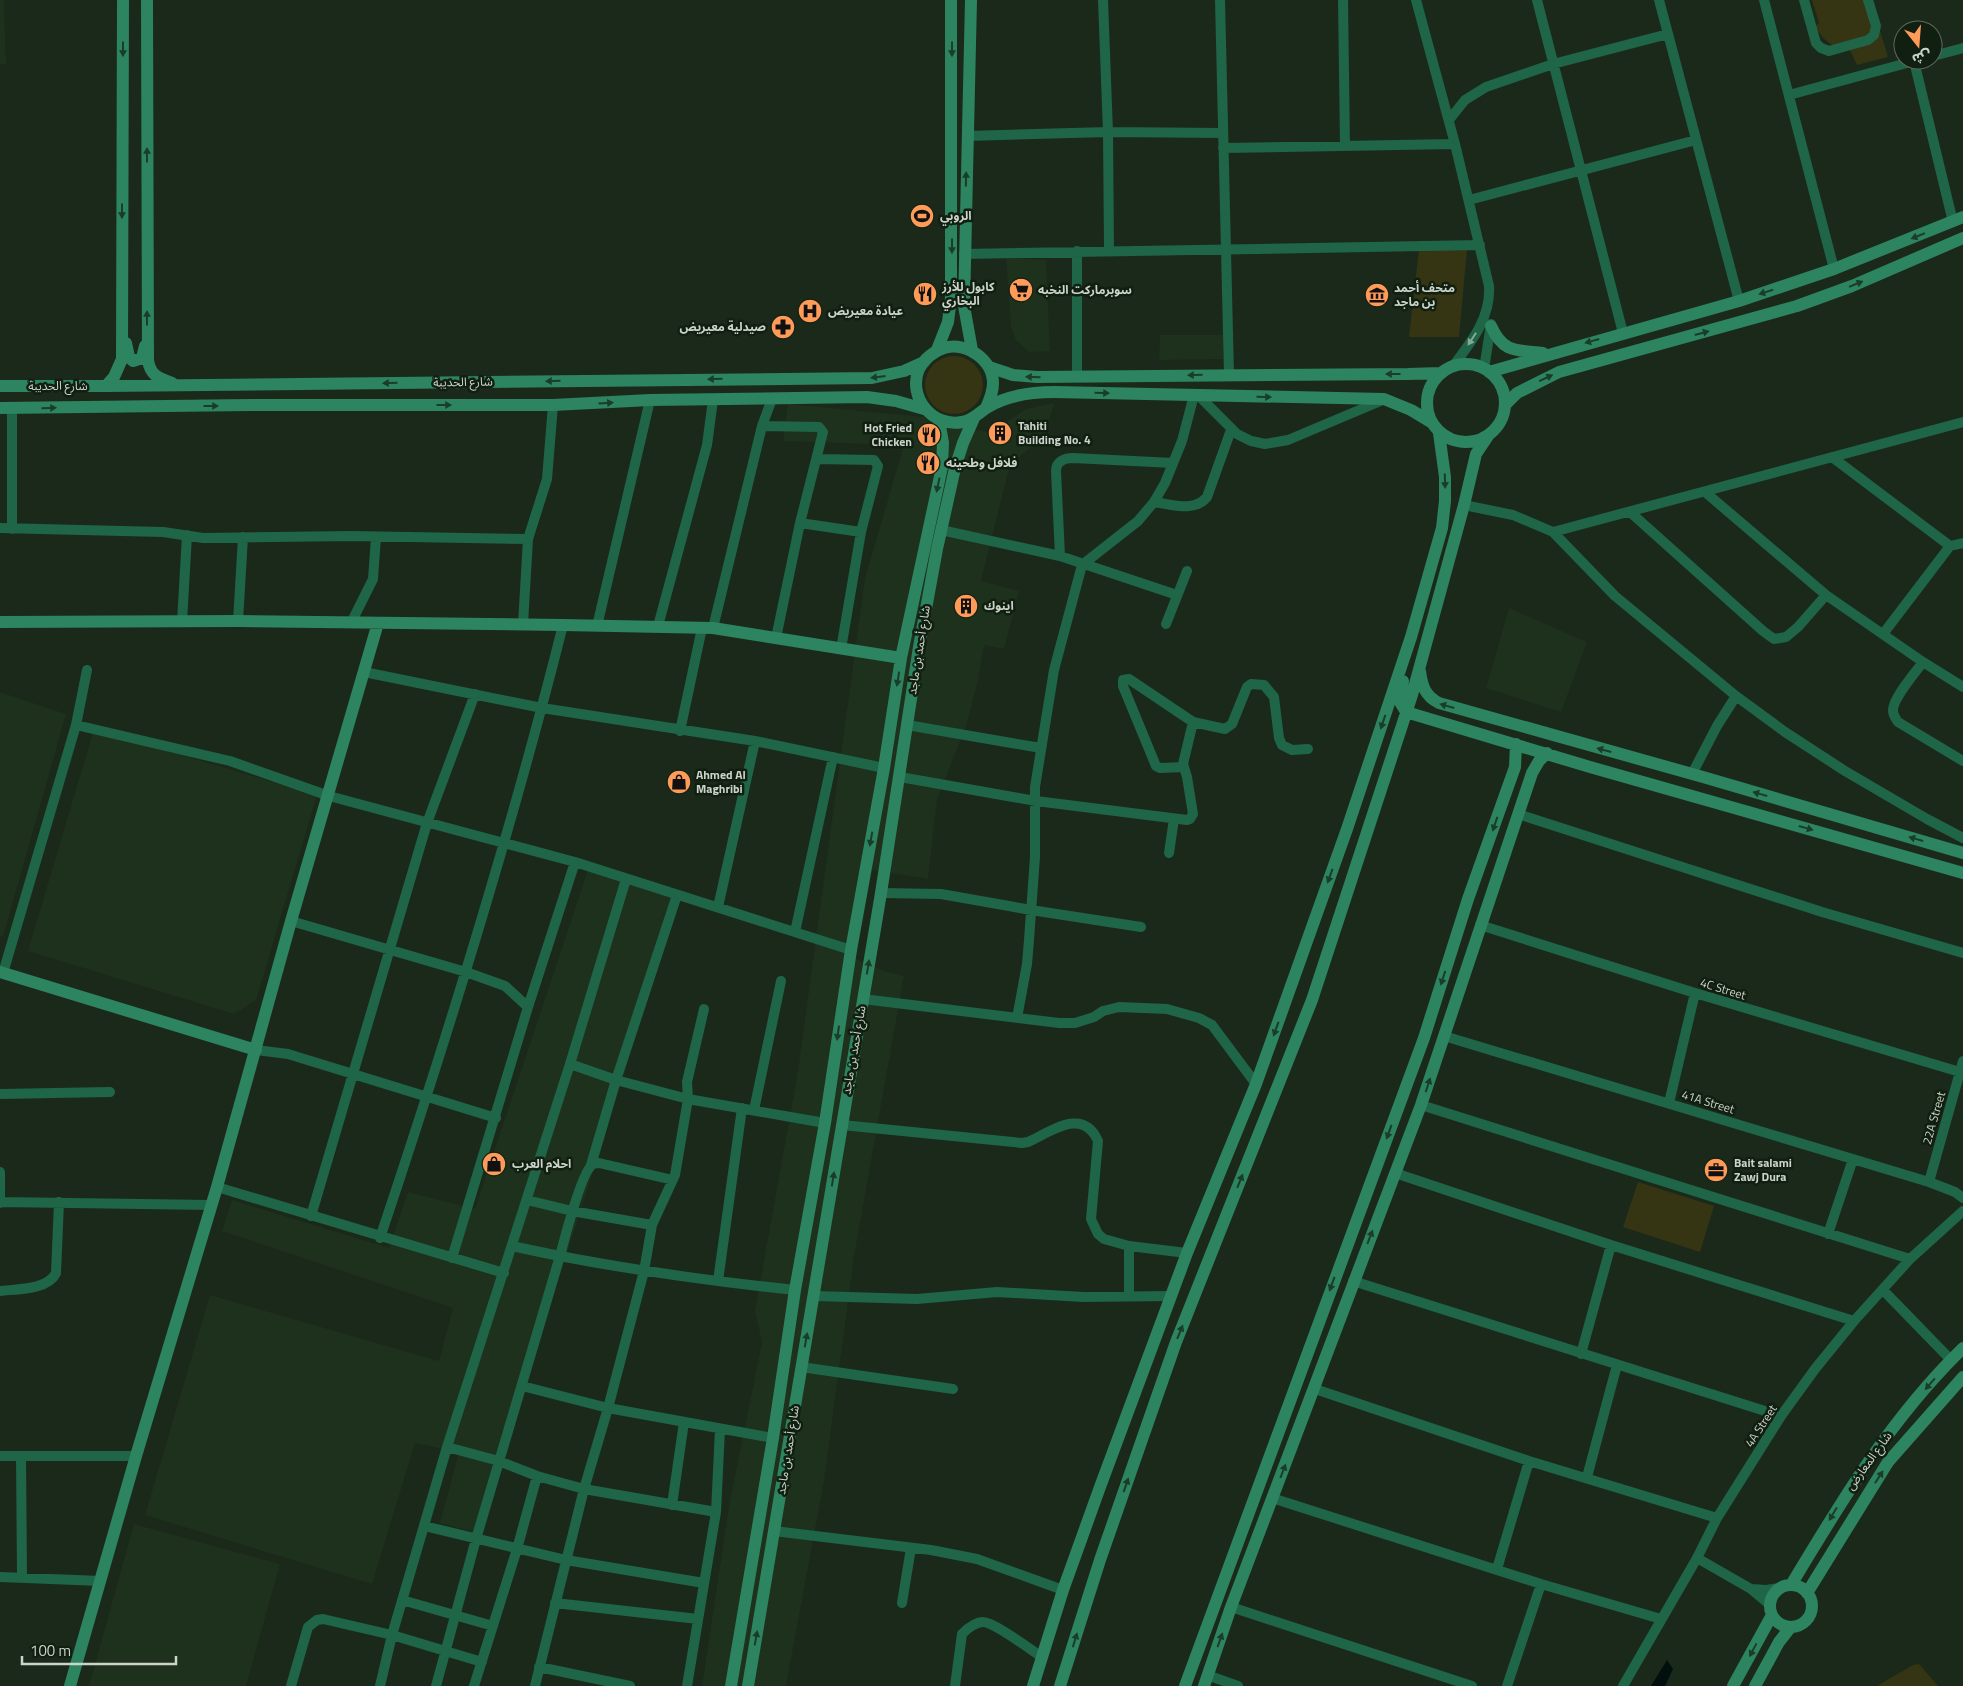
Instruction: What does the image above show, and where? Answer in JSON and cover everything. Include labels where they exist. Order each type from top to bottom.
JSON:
[{"type":"street","points":[[106,386],[114,377],[122,359],[123,0]]},
{"type":"street","points":[[147,0],[147,339],[149,369],[159,378],[176,385]]},
{"type":"street","points":[[952,0],[951,298],[948,322],[937,350],[924,362],[918,375],[916,390],[924,409],[938,420],[950,423],[963,422],[974,418],[986,408],[1012,397],[1040,392],[1384,399],[1411,410],[1431,422],[1440,433],[1450,440],[1476,441],[1488,436]]},
{"type":"street","points":[[971,0],[964,306],[972,350]]},
{"type":"street","points":[[1103,0],[1108,132],[1109,250]]},
{"type":"street","points":[[1220,0],[1229,375]]},
{"type":"street","points":[[1343,0],[1345,145]]},
{"type":"street","points":[[1416,0],[1449,120],[1480,245],[1489,286],[1488,309],[1491,326],[1497,339],[1503,345],[1516,350],[1548,354]]},
{"type":"street","points":[[1537,0],[1623,333]]},
{"type":"street","points":[[1659,0],[1739,301]]},
{"type":"street","points":[[1764,0],[1834,269]]},
{"type":"street","points":[[1804,0],[1816,43],[1821,48],[1829,51],[1868,40],[1874,35],[1876,26],[1868,0]]},
{"type":"street","points":[[1449,120],[1465,100],[1486,87],[1553,64],[1668,34]]},
{"type":"street","points":[[1943,53],[1963,48]]},
{"type":"street","points":[[1789,95],[1893,66]]},
{"type":"street","points":[[1431,422],[1427,409],[1427,396],[1432,383],[1441,373],[1453,366],[1464,364],[1486,370],[1739,301],[1834,269],[1958,220],[1919,70]]},
{"type":"street","points":[[967,136],[1108,132],[1223,133]]},
{"type":"street","points":[[1469,200],[1696,140]]},
{"type":"street","points":[[1223,148],[1455,144]]},
{"type":"street","points":[[1505,405],[1517,394],[1559,372],[1797,306],[1852,286],[1963,238]]},
{"type":"street","points":[[964,254],[1480,245]]},
{"type":"street","points":[[1077,251],[1077,377]]},
{"type":"street","points":[[1453,366],[1476,334],[1488,309]]},
{"type":"street","points":[[121,326],[129,357],[133,361],[142,358],[147,339]]},
{"type":"street","points":[[1486,370],[1491,326]]},
{"type":"street","points":[[937,350],[960,346],[972,350],[989,367],[1024,377],[1441,373]]},
{"type":"street","name":"شارع الحديبة","points":[[0,386],[872,378],[904,371],[924,362]]},
{"type":"street","points":[[986,408],[993,388],[989,367]]},
{"type":"street","points":[[1060,1686],[1100,1560],[1176,1342],[1312,1000],[1420,669],[1476,454],[1488,436],[1497,428],[1503,417],[1504,394],[1500,384],[1486,370]]},
{"type":"street","points":[[1197,396],[1231,430],[1244,438],[1258,443],[1280,442],[1384,399]]},
{"type":"street","points":[[1017,1018],[1027,964],[1035,856],[1035,786],[1054,670],[1082,565],[1138,521],[1154,502],[1165,484],[1197,396]]},
{"type":"street","name":"شارع الحديبة","points":[[6,408],[250,405],[554,405],[650,400],[867,397],[896,401],[924,409]]},
{"type":"street","points":[[680,731],[762,426],[772,399]]},
{"type":"street","points":[[597,626],[650,400]]},
{"type":"street","points":[[658,626],[707,445],[713,400]]},
{"type":"street","points":[[522,624],[528,539],[547,479],[554,405]]},
{"type":"street","points":[[6,408],[12,528]]},
{"type":"street","name":"شارع أحمد بن ماجد","points":[[748,1686],[881,893],[919,647],[941,530],[955,468],[974,418]]},
{"type":"street","name":"شارع أحمد بن ماجد","points":[[731,1686],[773,1438],[795,1290],[825,1123],[851,950],[884,768],[901,658],[942,467],[943,443],[938,420]]},
{"type":"street","points":[[1553,532],[1963,422]]},
{"type":"street","points":[[762,426],[819,427],[823,432],[800,524],[776,638]]},
{"type":"street","points":[[1154,502],[1192,507],[1204,502],[1231,430]]},
{"type":"street","points":[[1033,1686],[1063,1590],[1171,1296],[1256,1084],[1347,829],[1412,637],[1442,528],[1445,477],[1440,433]]},
{"type":"street","points":[[1832,457],[1950,546]]},
{"type":"street","points":[[817,458],[874,460],[877,462],[878,470],[861,532],[841,649]]},
{"type":"street","points":[[1060,556],[1056,471],[1060,462],[1065,458],[1073,458],[1173,463]]},
{"type":"street","points":[[1704,492],[1826,595],[1923,662],[1963,687]]},
{"type":"street","points":[[1464,505],[1513,515],[1553,532],[1615,596],[1736,696],[1784,732],[1845,771],[1963,838]]},
{"type":"street","points":[[1630,512],[1774,639],[1786,636],[1798,627],[1826,595]]},
{"type":"street","points":[[800,524],[861,532]]},
{"type":"street","points":[[0,528],[163,532],[202,538],[352,536],[528,539]]},
{"type":"street","points":[[941,530],[1060,556],[1082,565],[1177,595]]},
{"type":"street","points":[[182,622],[187,535]]},
{"type":"street","points":[[238,621],[243,536]]},
{"type":"street","points":[[351,623],[373,578],[376,537]]},
{"type":"street","points":[[1883,634],[1950,546],[1963,542]]},
{"type":"street","points":[[1166,624],[1187,571]]},
{"type":"street","points":[[0,622],[238,621],[658,626],[707,628],[901,658]]},
{"type":"street","points":[[70,1686],[136,1456],[212,1205],[291,921],[378,623]]},
{"type":"street","points":[[380,1238],[427,1097],[505,844],[563,625]]},
{"type":"street","points":[[1412,637],[1400,695],[1400,702],[1406,712],[1590,767],[1963,872]]},
{"type":"street","points":[[1923,662],[1894,702],[1893,711],[1895,718],[1898,722],[1963,761]]},
{"type":"street","points":[[1420,669],[1422,686],[1432,699],[1439,703],[1963,853]]},
{"type":"street","points":[[87,670],[76,725],[2,972],[256,1050],[288,1054],[496,1118]]},
{"type":"street","points":[[364,672],[542,708],[680,731],[755,741],[884,768]]},
{"type":"street","points":[[1184,768],[1160,768],[1156,766],[1123,686],[1124,680],[1129,679],[1194,722],[1228,728],[1232,724],[1247,687],[1251,684],[1264,685],[1274,697],[1279,738],[1282,745],[1292,750],[1308,749]]},
{"type":"street","points":[[311,1216],[427,823],[475,694]]},
{"type":"street","points":[[1590,767],[1598,765],[1690,790],[1697,788],[1698,776],[1716,726],[1736,696]]},
{"type":"street","points":[[1462,728],[1460,722],[1468,717],[1521,727]]},
{"type":"street","points":[[900,777],[1036,801],[1186,820],[1190,819],[1193,814],[1184,759],[1194,722]]},
{"type":"street","points":[[76,725],[230,761],[329,796],[576,862],[851,950]]},
{"type":"street","points":[[907,725],[1041,748]]},
{"type":"street","points":[[718,907],[755,741]]},
{"type":"street","points":[[1185,1686],[1424,1038],[1468,899],[1516,760],[1516,744]]},
{"type":"street","points":[[1238,1686],[1205,1681],[1353,1281],[1421,1105],[1504,853],[1535,767],[1547,753]]},
{"type":"street","points":[[796,932],[833,758]]},
{"type":"street","points":[[1504,796],[1511,800],[1513,806],[1499,847],[1500,851],[1504,853]]},
{"type":"street","points":[[1518,814],[1822,912],[1963,953]]},
{"type":"street","points":[[1168,853],[1174,819]]},
{"type":"street","points":[[452,1258],[496,1118],[528,1007],[576,862]]},
{"type":"street","points":[[380,1686],[392,1635],[447,1447],[570,1064],[626,879]]},
{"type":"street","points":[[881,893],[941,894],[1141,927]]},
{"type":"street","points":[[592,1165],[616,1080],[677,894]]},
{"type":"street","points":[[291,921],[466,972],[505,986],[528,1007]]},
{"type":"street","name":"4C Street","points":[[1480,925],[1695,993],[1960,1072]]},
{"type":"street","points":[[754,1110],[781,981]]},
{"type":"street","points":[[1669,1103],[1695,993]]},
{"type":"street","points":[[863,999],[1059,1023],[1074,1023],[1094,1018],[1103,1012],[1119,1007],[1167,1009],[1199,1018],[1212,1025],[1256,1084]]},
{"type":"street","points":[[535,1686],[584,1489],[608,1408],[644,1271],[652,1224],[673,1180],[688,1099],[686,1082],[704,1009]]},
{"type":"street","name":"41A Street","points":[[1444,1036],[1929,1182],[1955,1192],[1963,1198]]},
{"type":"street","name":"22A Street","points":[[1929,1182],[1963,1061]]},
{"type":"street","points":[[570,1064],[616,1080],[688,1099],[825,1123]]},
{"type":"street","points":[[0,1094],[110,1092]]},
{"type":"street","points":[[1421,1105],[1910,1259]]},
{"type":"street","points":[[718,1281],[742,1108]]},
{"type":"street","points":[[842,1125],[1022,1143],[1068,1124],[1077,1122],[1083,1124],[1094,1133],[1098,1141],[1091,1219],[1098,1234],[1104,1239],[1129,1246],[1187,1253]]},
{"type":"street","points":[[1828,1234],[1853,1159]]},
{"type":"street","points":[[436,1686],[476,1539],[572,1211],[588,1168],[599,1163],[673,1180]]},
{"type":"street","points":[[0,1172],[0,1203],[60,1202],[212,1205]]},
{"type":"street","points":[[1395,1173],[1611,1245],[1854,1321]]},
{"type":"street","points":[[217,1187],[380,1238],[504,1273]]},
{"type":"street","points":[[527,1200],[572,1211],[652,1224]]},
{"type":"street","points":[[0,1291],[45,1284],[54,1278],[56,1273],[60,1202]]},
{"type":"street","name":"4A Street","points":[[1624,1686],[1697,1558],[1717,1518],[1781,1416],[1854,1321],[1910,1259],[1963,1211]]},
{"type":"street","points":[[1581,1354],[1611,1245]]},
{"type":"street","points":[[512,1246],[644,1271],[795,1290]]},
{"type":"street","points":[[1129,1246],[1129,1296]]},
{"type":"street","points":[[1353,1281],[1781,1416]]},
{"type":"street","points":[[1883,1290],[1951,1360]]},
{"type":"street","points":[[814,1296],[917,1299],[997,1292],[1083,1297],[1171,1296]]},
{"type":"street","name":"شارع المعارض","points":[[1786,1586],[1869,1460],[1904,1414],[1963,1348]]},
{"type":"street","points":[[1587,1477],[1617,1365]]},
{"type":"street","points":[[802,1367],[953,1389]]},
{"type":"street","name":"شارع المعارض","points":[[1807,1593],[1888,1462],[1963,1377]]},
{"type":"street","points":[[522,1386],[608,1408],[773,1438]]},
{"type":"street","points":[[1314,1389],[1529,1461],[1587,1477],[1717,1518]]},
{"type":"street","points":[[672,1504],[684,1422]]},
{"type":"street","points":[[687,1686],[716,1512],[720,1429]]},
{"type":"street","points":[[447,1447],[499,1461],[536,1476],[584,1489],[716,1512]]},
{"type":"street","points":[[0,1456],[136,1456]]},
{"type":"street","points":[[21,1456],[22,1576]]},
{"type":"street","points":[[1497,1569],[1529,1461]]},
{"type":"street","points":[[474,1686],[517,1549],[536,1476]]},
{"type":"street","points":[[1272,1498],[1541,1584],[1661,1619]]},
{"type":"street","points":[[424,1526],[566,1560],[704,1583]]},
{"type":"street","points":[[774,1531],[931,1550],[977,1559],[1063,1590]]},
{"type":"street","points":[[902,1603],[911,1548]]},
{"type":"street","points":[[1697,1558],[1751,1589],[1771,1610],[1781,1625],[1790,1628]]},
{"type":"street","points":[[0,1577],[22,1576],[101,1581]]},
{"type":"street","points":[[1507,1686],[1541,1584]]},
{"type":"street","points":[[1733,1686],[1771,1610],[1772,1596],[1786,1586]]},
{"type":"street","points":[[1751,1589],[1766,1590],[1798,1586],[1807,1593],[1812,1601],[1810,1614],[1801,1624],[1790,1628],[1779,1642],[1755,1686]]},
{"type":"street","points":[[402,1600],[493,1626]]},
{"type":"street","points":[[555,1603],[698,1619]]},
{"type":"street","points":[[1231,1607],[1472,1686]]},
{"type":"street","points":[[291,1686],[308,1627],[317,1620],[323,1619],[392,1635],[482,1662]]},
{"type":"street","points":[[955,1686],[962,1634],[974,1624],[983,1622],[993,1626],[1042,1657]]},
{"type":"street","points":[[539,1667],[630,1686]]},
{"type":"shaded area","points":[[0,0],[4,0],[6,64],[0,64]]},
{"type":"shaded area","points":[[1812,0],[1864,0],[1876,18],[1888,57],[1857,65],[1847,44],[1833,46],[1823,38],[1815,26],[1819,23]]},
{"type":"shaded area","points":[[1419,249],[1467,250],[1459,337],[1409,337]]},
{"type":"shaded area","points":[[1006,257],[1046,260],[1050,351],[1029,352],[1016,340],[1011,327]]},
{"type":"shaded area","points":[[1160,335],[1223,335],[1223,359],[1159,360]]},
{"type":"shaded area","points":[[948,356],[960,356],[975,364],[983,379],[983,391],[975,406],[960,414],[948,414],[933,406],[925,391],[925,379],[933,364]]},
{"type":"shaded area","points":[[1054,403],[1044,437],[1010,464],[981,581],[1019,591],[1004,649],[984,645],[978,680],[967,723],[937,800],[928,879],[866,869],[855,959],[887,972],[904,976],[854,1257],[824,1481],[786,1686],[702,1686],[729,1506],[762,1342],[755,1311],[798,1071],[865,578],[904,445],[783,441],[788,404],[924,417],[991,433],[1026,409]]},
{"type":"shaded area","points":[[1509,608],[1587,642],[1561,712],[1486,688]]},
{"type":"shaded area","points":[[0,692],[66,714],[3,937],[0,936]]},
{"type":"shaded area","points":[[94,729],[317,795],[256,1000],[234,1014],[28,951]]},
{"type":"shaded area","points":[[589,867],[680,898],[478,1533],[440,1523],[459,1452],[415,1443],[372,1584],[145,1515],[210,1295],[439,1361],[453,1308],[222,1231],[232,1200],[389,1248],[408,1192],[475,1209]]},
{"type":"shaded area","points":[[1638,1182],[1714,1206],[1700,1252],[1623,1227]]},
{"type":"shaded area","points":[[134,1524],[280,1564],[246,1686],[89,1686]]},
{"type":"shaded area","points":[[1667,1660],[1673,1669],[1665,1686],[1651,1686]]},
{"type":"shaded area","points":[[1919,1664],[1938,1686],[1877,1686],[1913,1665]]},
{"type":"place","name":"الروبي","points":[[922,216]]},
{"type":"place","name":"سوبرماركت النخبه","points":[[1021,290]]},
{"type":"place","name":"كابول للأرز البخاري","points":[[925,294]]},
{"type":"place","name":"متحف أحمد بن ماجد","points":[[1377,295]]},
{"type":"place","name":"عيادة معيريض","points":[[810,311]]},
{"type":"place","name":"صيدلية معيريض","points":[[783,327]]},
{"type":"place","name":"Tahiti Building No. 4","points":[[1000,433]]},
{"type":"place","name":"Hot Fried Chicken","points":[[929,435]]},
{"type":"place","name":"فلافل وطحينه","points":[[928,463]]},
{"type":"place","name":"اينوك","points":[[966,606]]},
{"type":"place","name":"Ahmed Al Maghribi","points":[[679,782]]},
{"type":"place","name":"احلام العرب","points":[[494,1164]]},
{"type":"place","name":"Bait salami Zawj Dura","points":[[1716,1170]]}]
